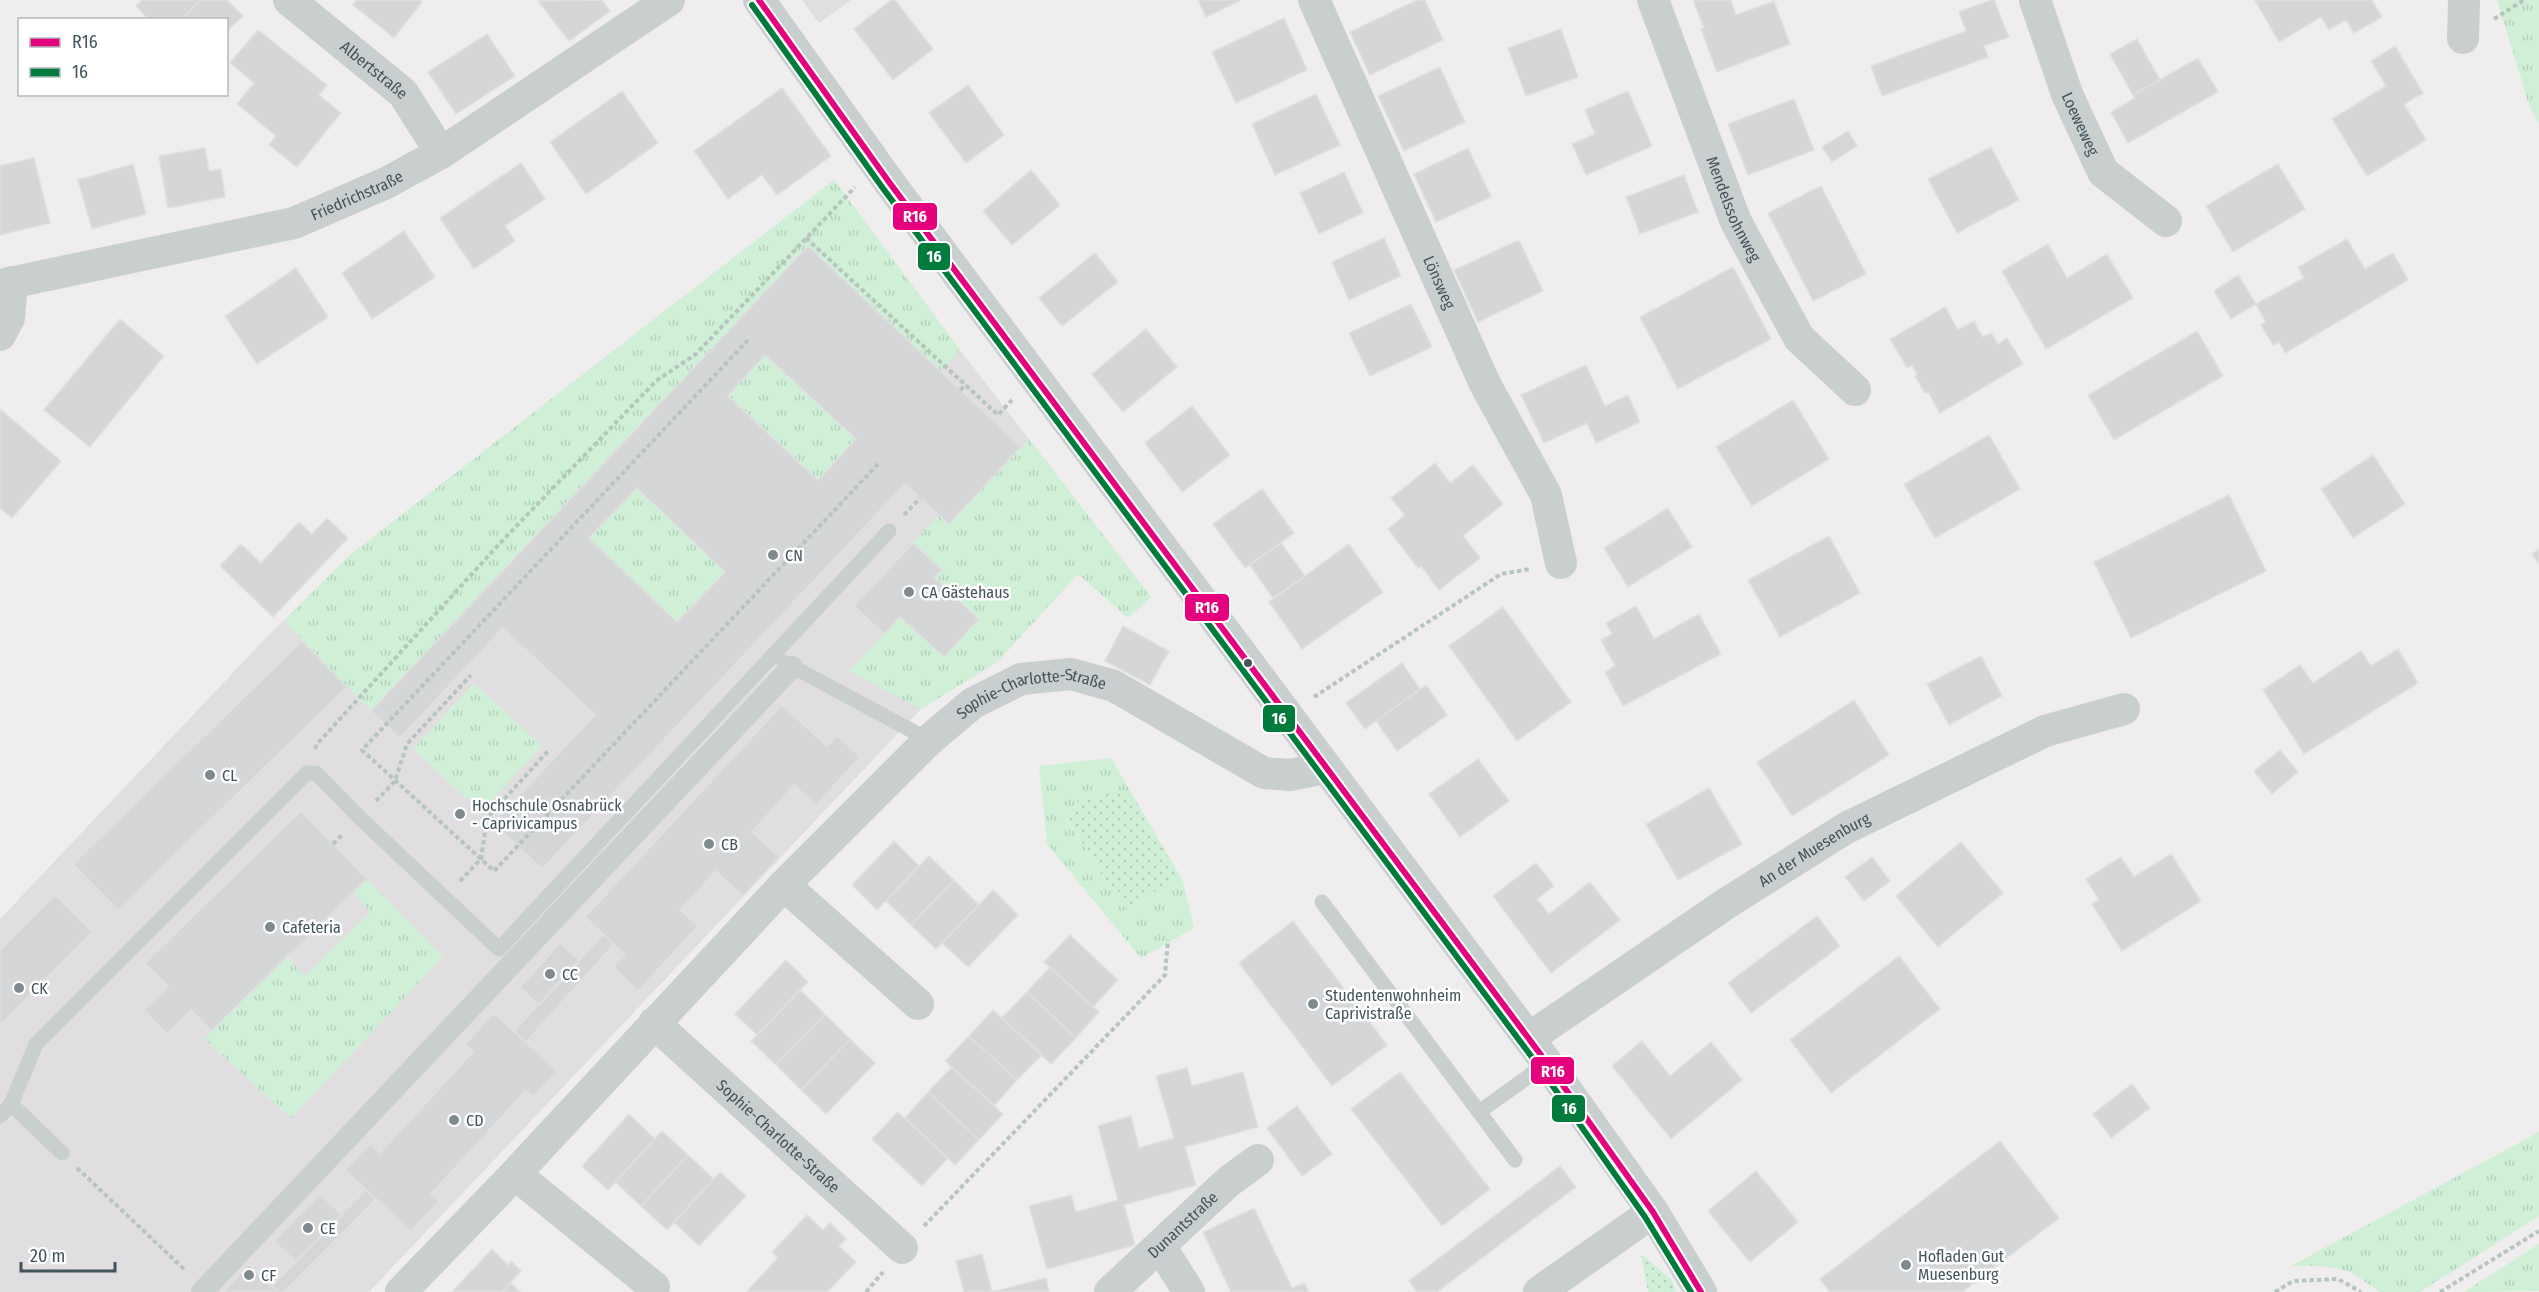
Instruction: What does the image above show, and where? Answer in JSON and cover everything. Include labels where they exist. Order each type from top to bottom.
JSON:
[{"type":"street","name":"Albertstraße","points":[[289,0],[403,93],[441,153]]},
{"type":"street","name":"Friedrichstraße","points":[[6,283],[294,223],[386,183],[441,153],[669,0]]},
{"type":"street","points":[[759,0],[876,165],[1547,1063],[1653,1212],[1701,1292]]},
{"type":"street","name":"Lönsweg","points":[[1314,0],[1485,384],[1546,495],[1561,563]]},
{"type":"street","name":"Mendelssohnweg","points":[[1653,0],[1736,222],[1799,338],[1856,390]]},
{"type":"street","name":"Loeweweg","points":[[2034,0],[2067,94],[2103,172],[2166,221]]},
{"type":"street","points":[[2463,38],[2464,0]]},
{"type":"street","points":[[0,335],[9,318],[6,283]]},
{"type":"street","points":[[204,1290],[782,661]]},
{"type":"street","name":"Sophie-Charlotte-Straße","points":[[400,1292],[515,1174],[784,885],[929,740],[973,703],[1021,679],[1071,675],[1114,686],[1264,773],[1290,775],[1325,768]]},
{"type":"street","name":"An der Muesenburg","points":[[1528,1038],[1727,903],[1846,828],[2045,731],[2124,709]]},
{"type":"street","points":[[784,885],[918,1004]]},
{"type":"street","name":"Sophie-Charlotte-Straße","points":[[654,1023],[902,1248]]},
{"type":"street","name":"Dunantstraße","points":[[1110,1292],[1228,1182],[1258,1160]]},
{"type":"street","points":[[515,1174],[654,1287]]},
{"type":"street","points":[[1539,1292],[1653,1212]]},
{"type":"street","points":[[1160,1246],[1190,1292]]},
{"type":"lane","points":[[62,1153],[5,1110],[36,1044],[306,773],[316,773],[498,949],[782,661],[889,531]]},
{"type":"lane","points":[[782,661],[929,740]]},
{"type":"lane","points":[[1322,902],[1515,1161]]},
{"type":"lane","points":[[1479,1112],[1547,1063]]},
{"type":"path","points":[[317,744],[502,542],[656,381],[696,354],[876,165]]},
{"type":"path","points":[[806,238],[998,415]]},
{"type":"path","points":[[748,340],[362,750],[494,871],[880,462]]},
{"type":"path","points":[[960,390],[966,385]]},
{"type":"path","points":[[1286,716],[1501,574],[1561,563]]},
{"type":"path","points":[[407,744],[471,675]]},
{"type":"path","points":[[444,898],[480,859],[487,818],[549,750]]},
{"type":"path","points":[[902,1248],[1165,975],[1168,940]]},
{"type":"path","points":[[62,1153],[204,1290]]},
{"type":"path","points":[[2440,1292],[2539,1231]]},
{"type":"path","points":[[2275,1292],[2293,1281],[2338,1280],[2361,1292]]},
{"type":"path","points":[[866,1292],[873,1285]]},
{"type":"shaded area","points":[[802,0],[851,0],[819,23]]},
{"type":"shaded area","name":"Hochschule Osnabrück - Caprivicampus","points":[[834,180],[960,350],[1151,597],[1128,618],[1078,574],[997,662],[921,709],[369,1292],[0,1292],[0,919],[263,641],[350,555]]},
{"type":"green space","points":[[2497,0],[2539,0],[2539,124],[2529,105]]},
{"type":"green space","points":[[834,180],[960,350],[941,371],[808,246],[371,711],[284,621],[350,555]]},
{"type":"green space","points":[[765,355],[856,439],[818,480],[728,396]]},
{"type":"green space","points":[[1029,439],[1151,597],[1128,618],[1078,574],[997,662],[921,709],[849,671],[900,617],[944,657],[979,619],[934,577],[941,570],[913,543],[938,515],[949,524]]},
{"type":"green space","points":[[637,488],[725,572],[677,622],[589,538]]},
{"type":"green space","points":[[474,683],[542,746],[481,812],[413,749]]},
{"type":"green space","points":[[1111,758],[1183,881],[1194,928],[1141,958],[1047,844],[1039,766]],"holes":[[[1068,821],[1177,874],[1128,912],[1115,896]]]},
{"type":"green space","points":[[1127,790],[1178,874],[1128,912],[1115,896],[1068,820],[1078,800]]},
{"type":"green space","points":[[367,879],[443,957],[291,1118],[204,1039],[287,957],[305,976],[371,912],[353,893]]},
{"type":"green space","points":[[2539,1132],[2539,1216],[2420,1292],[2380,1292],[2349,1271],[2322,1266],[2291,1266]]},
{"type":"green space","points":[[2539,1244],[2539,1291],[2464,1292]]},
{"type":"green space","points":[[1641,1254],[1671,1279],[1677,1292],[1648,1292]]},
{"type":"building","points":[[142,0],[201,0],[183,18],[147,18],[136,6]]},
{"type":"building","points":[[201,0],[227,0],[243,16],[228,30],[228,18],[183,18]]},
{"type":"building","points":[[357,0],[420,0],[422,2],[394,38],[353,5]]},
{"type":"building","points":[[602,0],[610,11],[569,41],[538,1]]},
{"type":"building","points":[[891,0],[895,0],[933,49],[893,80],[854,29]]},
{"type":"building","points":[[1198,0],[1241,0],[1206,17]]},
{"type":"building","points":[[1417,0],[1425,0],[1443,40],[1370,75],[1350,32]]},
{"type":"building","points":[[1693,0],[1731,0],[1736,15],[1774,1],[1790,44],[1717,72]]},
{"type":"building","points":[[1994,0],[2009,37],[1984,46],[1988,57],[1882,96],[1871,66],[1966,31],[1959,12]]},
{"type":"building","points":[[2255,0],[2372,0],[2382,17],[2354,33],[2346,20],[2329,30],[2321,17],[2279,42]]},
{"type":"building","points":[[1284,18],[1307,70],[1236,103],[1212,52]]},
{"type":"building","points":[[1561,29],[1578,77],[1526,96],[1508,48]]},
{"type":"building","points":[[258,30],[327,85],[319,95],[341,113],[297,167],[269,145],[276,136],[237,104],[254,83],[230,63]]},
{"type":"building","points":[[487,34],[515,76],[456,114],[428,72]]},
{"type":"building","points":[[2137,39],[2160,80],[2133,95],[2110,54]]},
{"type":"building","points":[[2395,46],[2423,93],[2404,104],[2426,140],[2367,176],[2332,119],[2386,86],[2371,61]]},
{"type":"building","points":[[2198,58],[2218,92],[2128,143],[2111,112],[2135,98],[2133,95]]},
{"type":"building","points":[[1440,67],[1465,122],[1404,151],[1378,96]]},
{"type":"building","points":[[968,85],[1004,135],[966,163],[929,113]]},
{"type":"building","points":[[782,88],[831,156],[777,195],[762,175],[728,199],[694,151]]},
{"type":"building","points":[[622,91],[658,143],[586,194],[550,142]]},
{"type":"building","points":[[1628,91],[1652,146],[1586,175],[1572,144],[1595,134],[1585,110]]},
{"type":"building","points":[[1316,94],[1340,145],[1275,175],[1252,124]]},
{"type":"building","points":[[1794,99],[1814,150],[1748,175],[1728,124]]},
{"type":"building","points":[[1848,131],[1857,146],[1832,162],[1822,147]]},
{"type":"building","points":[[1991,147],[2019,200],[1957,233],[1928,179]]},
{"type":"building","points":[[205,148],[209,171],[221,169],[225,197],[168,208],[159,156]]},
{"type":"building","points":[[1468,148],[1491,197],[1436,222],[1414,174]]},
{"type":"building","points":[[34,158],[50,223],[0,235],[0,166]]},
{"type":"building","points":[[521,163],[545,199],[505,226],[515,241],[474,269],[440,218]]},
{"type":"building","points":[[133,164],[146,214],[92,229],[78,180]]},
{"type":"building","points":[[2278,164],[2305,209],[2233,252],[2206,206]]},
{"type":"building","points":[[1031,170],[1060,205],[1012,245],[983,211]]},
{"type":"building","points":[[1344,172],[1363,213],[1319,234],[1300,193]]},
{"type":"building","points":[[1684,175],[1698,212],[1640,234],[1626,197]]},
{"type":"building","points":[[1821,186],[1866,274],[1813,301],[1768,213]]},
{"type":"building","points":[[404,231],[435,277],[372,319],[342,273]]},
{"type":"building","points":[[1384,238],[1401,276],[1349,300],[1332,262]]},
{"type":"building","points":[[2347,239],[2365,269],[2393,253],[2408,280],[2285,353],[2279,342],[2273,345],[2261,325],[2266,322],[2256,304],[2304,278],[2298,267]]},
{"type":"building","points":[[1519,240],[1543,291],[1478,322],[1454,270]]},
{"type":"building","points":[[2048,244],[2067,278],[2107,254],[2133,298],[2046,349],[2002,271]]},
{"type":"building","name":"CN","points":[[808,246],[1021,447],[949,524],[905,484],[542,869],[493,823],[595,715],[503,628],[400,738],[371,711]],"holes":[[[765,355],[856,439],[818,480],[728,396]],[[637,488],[725,572],[677,622],[589,538]]]},
{"type":"building","points":[[1095,253],[1118,282],[1062,326],[1039,298]]},
{"type":"building","points":[[1733,267],[1771,339],[1678,389],[1640,317]]},
{"type":"building","points":[[296,268],[328,317],[257,364],[225,316]]},
{"type":"building","points":[[2238,275],[2256,304],[2231,319],[2214,291]]},
{"type":"building","points":[[1411,304],[1432,347],[1370,376],[1349,333]]},
{"type":"building","points":[[1945,307],[1958,330],[1974,321],[1983,337],[1991,333],[1998,344],[2007,338],[2023,364],[1940,413],[1928,392],[1925,393],[1915,376],[1917,374],[1912,365],[1907,368],[1890,339]]},
{"type":"building","points":[[120,319],[164,356],[90,447],[44,410]]},
{"type":"building","points":[[1146,329],[1177,367],[1123,412],[1092,374]]},
{"type":"building","points":[[2197,331],[2223,376],[2114,440],[2088,395]]},
{"type":"building","points":[[1586,365],[1605,406],[1628,395],[1640,422],[1596,443],[1587,423],[1544,443],[1521,395]]},
{"type":"building","points":[[1793,400],[1829,459],[1752,506],[1716,447]]},
{"type":"building","points":[[1192,406],[1230,455],[1182,492],[1145,443]]},
{"type":"building","points":[[0,409],[61,461],[12,518],[0,508]]},
{"type":"building","points":[[1989,435],[2020,489],[1935,538],[1904,484]]},
{"type":"building","points":[[2373,455],[2405,504],[2353,538],[2321,489]]},
{"type":"building","points":[[1435,463],[1450,483],[1473,465],[1503,504],[1463,536],[1480,558],[1439,590],[1421,566],[1418,568],[1388,529],[1405,515],[1391,498]]},
{"type":"building","points":[[1262,489],[1294,533],[1245,568],[1213,524]]},
{"type":"building","points":[[2229,495],[2266,571],[2131,638],[2094,562]]},
{"type":"building","points":[[1668,508],[1692,547],[1628,587],[1604,548]]},
{"type":"building","points":[[327,518],[348,538],[273,617],[220,566],[241,544],[261,563],[299,522],[312,534]]},
{"type":"building","points":[[1829,536],[1860,593],[1780,637],[1748,580]]},
{"type":"building","name":"CA Gästehaus","points":[[913,543],[942,570],[934,577],[979,619],[944,657],[900,617],[884,634],[854,606]]},
{"type":"building","points":[[1281,543],[1305,576],[1273,598],[1250,565]]},
{"type":"building","points":[[1349,544],[1383,592],[1302,649],[1269,602]]},
{"type":"building","points":[[2539,549],[2539,564],[2532,554]]},
{"type":"building","points":[[1636,606],[1654,639],[1699,614],[1721,654],[1623,706],[1605,672],[1615,666],[1601,640],[1612,634],[1606,623]]},
{"type":"building","points":[[1503,607],[1571,702],[1517,741],[1449,646]]},
{"type":"building","points":[[1123,626],[1169,651],[1150,685],[1105,661]]},
{"type":"building","name":"CL","points":[[302,641],[347,687],[118,910],[73,864]]},
{"type":"building","points":[[2398,649],[2418,683],[2304,754],[2263,690],[2300,665],[2313,683],[2361,651],[2371,666]]},
{"type":"building","points":[[1981,656],[2002,696],[1949,725],[1927,684]]},
{"type":"building","points":[[1402,663],[1420,689],[1365,729],[1346,703]]},
{"type":"building","points":[[1426,685],[1447,715],[1397,751],[1376,721]]},
{"type":"building","points":[[1854,700],[1889,755],[1792,816],[1757,762]]},
{"type":"building","name":"CB","points":[[782,705],[827,746],[837,735],[860,757],[816,805],[794,785],[752,832],[779,857],[743,896],[716,871],[680,910],[698,926],[638,991],[613,967],[625,955],[585,917]]},
{"type":"building","points":[[2280,750],[2298,772],[2272,794],[2254,771]]},
{"type":"building","points":[[1478,759],[1509,801],[1460,837],[1429,794]]},
{"type":"building","points":[[1709,788],[1742,844],[1678,880],[1646,824]]},
{"type":"building","points":[[301,811],[367,879],[211,1031],[191,1010],[167,1034],[144,1010],[168,986],[145,963]]},
{"type":"building","points":[[894,841],[919,866],[877,910],[852,885]]},
{"type":"building","points":[[1961,842],[2003,893],[1938,947],[1896,896]]},
{"type":"building","points":[[2171,854],[2201,901],[2122,951],[2092,904],[2099,900],[2086,879],[2121,857],[2134,877]]},
{"type":"building","points":[[929,856],[954,880],[911,925],[886,901]]},
{"type":"building","points":[[1872,857],[1890,881],[1864,901],[1845,877]]},
{"type":"building","points":[[1536,863],[1554,886],[1537,899],[1549,914],[1590,882],[1620,920],[1551,973],[1493,896]]},
{"type":"building","points":[[954,880],[979,905],[936,949],[911,925]]},
{"type":"building","points":[[993,890],[1018,915],[968,967],[942,943]]},
{"type":"building","name":"CK","points":[[55,895],[92,932],[0,1025],[0,950]]},
{"type":"building","points":[[1817,916],[1840,946],[1751,1013],[1728,983]]},
{"type":"building","name":"Studentenwohnheim Caprivistraße","points":[[1293,921],[1387,1045],[1332,1086],[1239,963]]},
{"type":"building","points":[[603,935],[614,944],[526,1042],[514,1031]]},
{"type":"building","points":[[1070,935],[1118,980],[1093,1007],[1044,962]]},
{"type":"building","name":"CC","points":[[560,943],[580,961],[539,1005],[520,987]]},
{"type":"building","points":[[1899,956],[1940,1009],[1831,1093],[1790,1040]]},
{"type":"building","points":[[786,960],[808,982],[757,1035],[735,1014]]},
{"type":"building","points":[[1050,967],[1099,1012],[1076,1038],[1027,992]]},
{"type":"building","points":[[800,990],[825,1014],[776,1065],[751,1041]]},
{"type":"building","points":[[1027,992],[1076,1038],[1051,1064],[1002,1018]]},
{"type":"building","points":[[993,1010],[1042,1055],[1017,1080],[969,1036]]},
{"type":"building","name":"CD","points":[[494,1013],[557,1071],[533,1097],[526,1090],[431,1194],[439,1201],[411,1231],[345,1170],[370,1143],[380,1153],[473,1052],[465,1044]]},
{"type":"building","points":[[825,1014],[850,1039],[801,1090],[776,1065]]},
{"type":"building","points":[[969,1036],[1017,1080],[994,1106],[945,1061]]},
{"type":"building","points":[[850,1039],[875,1063],[826,1114],[801,1090]]},
{"type":"building","points":[[1642,1041],[1670,1076],[1711,1042],[1742,1080],[1671,1139],[1612,1066]]},
{"type":"building","points":[[952,1067],[1003,1114],[979,1140],[928,1092]]},
{"type":"building","points":[[1187,1068],[1192,1086],[1243,1072],[1258,1127],[1185,1147],[1196,1185],[1124,1205],[1135,1245],[1047,1269],[1029,1206],[1071,1195],[1076,1212],[1118,1200],[1098,1126],[1131,1116],[1139,1148],[1174,1138],[1156,1076]]},
{"type":"building","name":"Studentenwohnheim Caprivistraße","points":[[1400,1072],[1490,1189],[1442,1226],[1351,1109]]},
{"type":"building","points":[[2132,1084],[2150,1108],[2111,1138],[2093,1114]]},
{"type":"building","points":[[928,1092],[979,1140],[955,1165],[905,1118]]},
{"type":"building","points":[[1297,1106],[1332,1154],[1302,1176],[1267,1128]]},
{"type":"building","points":[[898,1112],[948,1158],[922,1186],[872,1139]]},
{"type":"building","points":[[629,1114],[655,1139],[608,1190],[582,1166]]},
{"type":"building","points":[[662,1131],[688,1155],[641,1206],[615,1182]]},
{"type":"building","points":[[2000,1141],[2059,1218],[1962,1292],[1830,1292],[1820,1279]]},
{"type":"building","points":[[688,1155],[714,1179],[667,1230],[641,1206]]},
{"type":"building","points":[[1560,1166],[1576,1187],[1437,1292],[1417,1292],[1409,1281]]},
{"type":"building","points":[[1756,1171],[1798,1222],[1750,1262],[1708,1211]]},
{"type":"building","points":[[720,1172],[746,1196],[699,1246],[674,1222]]},
{"type":"building","points":[[366,1190],[376,1199],[284,1292],[278,1292],[272,1286]]},
{"type":"building","name":"CE","points":[[320,1194],[342,1215],[296,1262],[274,1241]]},
{"type":"building","points":[[1254,1208],[1292,1288],[1304,1283],[1309,1292],[1231,1292],[1203,1232]]},
{"type":"building","points":[[807,1215],[823,1230],[830,1223],[846,1239],[839,1246],[856,1262],[827,1292],[746,1292],[778,1258],[772,1252]]},
{"type":"building","points":[[492,1249],[508,1265],[511,1261],[521,1271],[502,1292],[452,1292]]},
{"type":"building","points":[[982,1254],[992,1292],[964,1292],[956,1261]]},
{"type":"building","name":"CF","points":[[249,1264],[272,1286],[278,1292],[223,1292]]},
{"type":"building","points":[[1046,1278],[1049,1292],[992,1292]]},
{"type":"building","points":[[510,1283],[520,1292],[502,1292]]},
{"type":"transit line","name":"R16","points":[[759,0],[889,182],[1547,1063],[1653,1212],[1701,1292]]},
{"type":"transit line","name":"16","points":[[752,5],[882,187],[1540,1068],[1645,1217],[1691,1292]]},
{"type":"place","name":"CN","points":[[773,555]]},
{"type":"place","name":"CA Gästehaus","points":[[909,592]]},
{"type":"place","name":"CL","points":[[210,775]]},
{"type":"place","name":"Hochschule Osnabrück - Caprivicampus","points":[[460,814]]},
{"type":"place","name":"CB","points":[[709,844]]},
{"type":"place","name":"Cafeteria","points":[[270,927]]},
{"type":"place","name":"CC","points":[[550,974]]},
{"type":"place","name":"CK","points":[[19,988]]},
{"type":"place","name":"Studentenwohnheim Caprivistraße","points":[[1313,1004]]},
{"type":"place","name":"CD","points":[[454,1120]]},
{"type":"place","name":"CE","points":[[308,1228]]},
{"type":"place","name":"Hofladen Gut Muesenburg","points":[[1906,1265]]},
{"type":"place","name":"CF","points":[[249,1275]]}]
